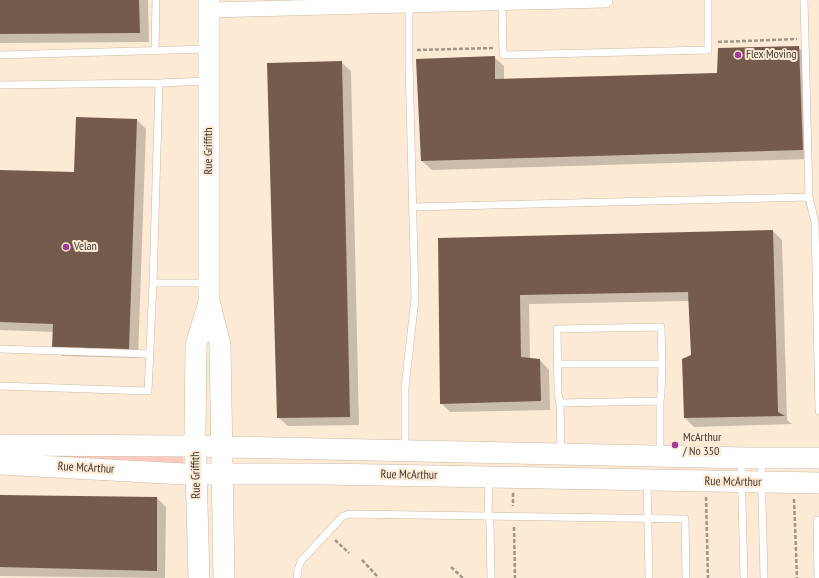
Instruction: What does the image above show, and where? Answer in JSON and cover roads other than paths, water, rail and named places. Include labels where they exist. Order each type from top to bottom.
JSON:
[{"type":"street","points":[[209,5],[409,5],[605,0]]},
{"type":"street","name":"Rue Griffith","points":[[209,5],[209,292],[220,345],[224,578]]},
{"type":"street","name":"Rue Griffith","points":[[199,578],[196,474],[196,345],[209,292]]},
{"type":"street","name":"Rue McArthur","points":[[0,445],[819,458]]},
{"type":"street","name":"Rue McArthur","points":[[0,464],[196,474],[222,473],[819,483]]},
{"type":"lane","points":[[155,51],[156,0]]},
{"type":"lane","points":[[502,3],[503,55],[708,50],[708,0]]},
{"type":"lane","points":[[804,0],[809,197],[815,223],[819,411]]},
{"type":"lane","points":[[405,451],[405,387],[415,299],[409,5]]},
{"type":"lane","points":[[0,55],[209,49]]},
{"type":"lane","points":[[0,85],[209,81]]},
{"type":"lane","points":[[0,386],[148,391],[159,83]]},
{"type":"lane","points":[[413,206],[809,197]]},
{"type":"lane","points":[[152,282],[209,292]]},
{"type":"lane","points":[[561,454],[560,403],[558,394],[558,329],[661,327],[662,394],[660,401],[660,456]]},
{"type":"lane","points":[[0,350],[149,354]]},
{"type":"lane","points":[[558,364],[662,364]]},
{"type":"lane","points":[[560,403],[660,401]]},
{"type":"lane","points":[[751,458],[752,483],[764,578]]},
{"type":"lane","points":[[744,578],[752,483],[751,458]]},
{"type":"lane","points":[[489,477],[488,517],[490,524],[491,578]]},
{"type":"lane","points":[[647,480],[649,578]]},
{"type":"lane","points":[[297,578],[301,561],[343,516],[350,514],[648,518],[685,520],[686,578]]},
{"type":"lane","points":[[818,578],[817,520],[819,520]]},
{"type":"place","name":"Flex Moving","points":[[738,55]]},
{"type":"place","name":"Velan","points":[[66,247]]},
{"type":"place","name":"McArthur / No 350","points":[[675,445]]}]
